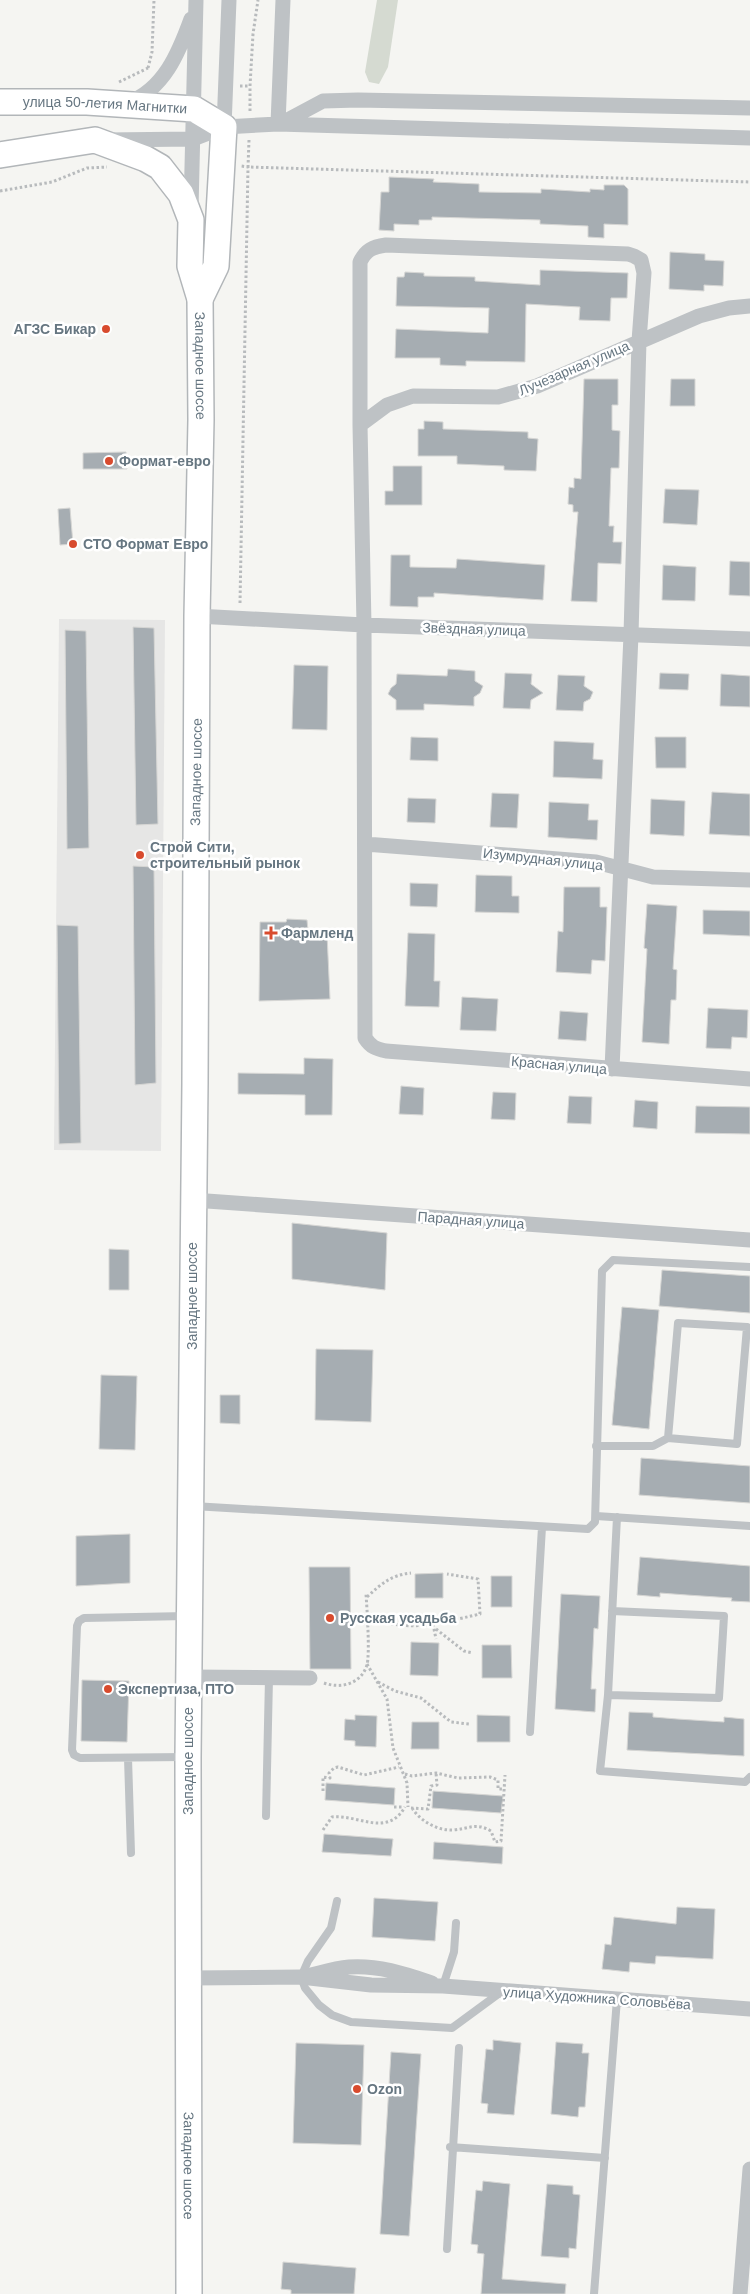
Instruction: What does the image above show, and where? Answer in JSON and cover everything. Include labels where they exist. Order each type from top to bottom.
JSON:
[{"type":"main road","name":"улица 50-летия Магнитки","points":[[0,102],[122,104],[194,109],[224,127]]},
{"type":"main road","name":"Западное шоссе","points":[[200,299],[216,266],[224,127]]},
{"type":"main road","points":[[0,155],[95,140],[146,159],[160,167],[181,194],[191,220]]},
{"type":"main road","name":"Западное шоссе","points":[[188,2294],[188,1616],[191,1506],[201,420],[200,299],[190,266],[191,220]]},
{"type":"street","name":"Западное шоссе","points":[[224,127],[229,0]]},
{"type":"street","points":[[278,124],[283,0]]},
{"type":"street","name":"Западное шоссе","points":[[122,104],[145,94],[172,65],[182,46],[196,1]]},
{"type":"street","name":"Западное шоссе","points":[[191,220],[196,1]]},
{"type":"street","points":[[278,124],[323,101],[358,100],[750,108]]},
{"type":"street","points":[[95,140],[193,138],[224,127],[278,124],[750,138]]},
{"type":"street","points":[[365,844],[360,262],[365,252],[373,246],[386,244],[634,256],[640,260],[644,273],[639,341],[631,635],[612,1070]]},
{"type":"street","name":"Лучезарная улица","points":[[360,425],[387,405],[413,396],[498,397],[516,393],[538,386],[699,316],[729,308],[750,306]]},
{"type":"street","name":"Звёздная улица","points":[[198,616],[364,625],[750,638]]},
{"type":"street","name":"Изумрудная улица","points":[[365,844],[596,862],[653,877],[750,880]]},
{"type":"street","name":"Красная улица","points":[[365,844],[364,1030],[365,1038],[377,1049],[612,1070],[750,1078]]},
{"type":"street","name":"Парадная улица","points":[[193,1200],[750,1240]]},
{"type":"street","points":[[189,1677],[310,1678]]},
{"type":"street","name":"улица Художника Соловьёва","points":[[188,1978],[301,1977],[348,1967],[372,1967],[396,1971],[443,1986],[750,2009]]},
{"type":"street","points":[[740,2294],[750,2170]]},
{"type":"lane","points":[[191,1506],[542,1528],[588,1529],[596,1522],[596,1446],[602,1271],[613,1260],[750,1267]]},
{"type":"lane","points":[[596,1446],[653,1446],[668,1438],[738,1444],[747,1327],[678,1323],[668,1438]]},
{"type":"lane","points":[[596,1516],[750,1526]]},
{"type":"lane","points":[[617,1517],[608,1696],[600,1771],[745,1782],[750,1777]]},
{"type":"lane","points":[[530,1732],[542,1528]]},
{"type":"lane","points":[[608,1696],[719,1698],[724,1616],[612,1611]]},
{"type":"lane","points":[[188,1616],[84,1618],[78,1623],[73,1753],[80,1758],[188,1757]]},
{"type":"lane","points":[[266,1816],[268,1678]]},
{"type":"lane","points":[[128,1758],[131,1853]]},
{"type":"lane","points":[[338,1901],[331,1928],[308,1961],[301,1977],[310,1995],[332,2015],[351,2022],[452,2028],[459,2025],[502,1991]]},
{"type":"lane","points":[[443,1986],[454,1952],[456,1923]]},
{"type":"lane","points":[[594,2294],[616,1999]]},
{"type":"lane","points":[[447,2249],[451,2147],[459,2048]]},
{"type":"lane","points":[[451,2147],[605,2158]]},
{"type":"path","points":[[154,0],[152,52],[148,68],[161,79]]},
{"type":"path","points":[[250,86],[248,167],[750,182]]},
{"type":"path","points":[[0,191],[52,182],[88,168],[112,167]]},
{"type":"path","points":[[310,1678],[330,1685],[347,1684],[356,1681],[367,1664],[366,1596],[386,1580],[399,1574],[411,1573]]},
{"type":"path","points":[[367,1617],[401,1626],[433,1624],[480,1614],[478,1579],[447,1574]]},
{"type":"path","points":[[433,1624],[436,1629],[464,1651],[473,1653]]},
{"type":"path","points":[[436,1629],[436,1639]]},
{"type":"path","points":[[367,1664],[378,1681],[390,1709],[391,1738],[399,1767],[407,1783],[408,1808]]},
{"type":"path","points":[[378,1681],[395,1691],[421,1698],[451,1722],[469,1724]]},
{"type":"path","points":[[323,1792],[323,1777],[330,1778],[329,1773],[334,1768],[364,1775],[399,1767]]},
{"type":"path","points":[[404,1774],[412,1776],[436,1773],[458,1778],[490,1777],[498,1780],[498,1789],[504,1789]]},
{"type":"path","points":[[394,1807],[428,1809],[431,1786],[437,1786],[436,1773]]},
{"type":"path","points":[[408,1808],[433,1825],[453,1830],[474,1825],[483,1826],[494,1834],[495,1842],[501,1842],[505,1776]]},
{"type":"path","points":[[324,1830],[332,1817],[341,1816],[371,1824],[386,1823],[408,1808]]},
{"type":"shaded area","points":[[377,0],[398,0],[388,67],[379,84],[369,82],[365,72]]},
{"type":"shaded area","name":"Строй Сити, строительный рынок","points":[[59,619],[165,620],[161,1151],[54,1150]]},
{"type":"building","points":[[389,177],[434,179],[433,182],[479,184],[479,192],[541,193],[541,189],[590,192],[590,189],[604,190],[604,185],[624,185],[628,189],[628,225],[604,224],[604,238],[588,237],[588,226],[540,224],[540,220],[432,217],[432,220],[419,220],[419,225],[394,224],[394,231],[379,230],[381,192],[389,192]]},
{"type":"building","points":[[670,252],[705,254],[705,260],[724,261],[723,286],[704,285],[704,291],[669,289]]},
{"type":"building","points":[[540,270],[628,273],[627,298],[611,298],[610,321],[579,320],[580,307],[526,304],[525,362],[466,361],[466,366],[440,365],[440,358],[395,358],[396,329],[488,333],[489,308],[396,306],[397,277],[404,277],[405,272],[424,273],[424,276],[475,277],[475,281],[540,285]]},
{"type":"building","points":[[584,379],[618,379],[618,405],[612,405],[612,430],[620,431],[619,468],[611,468],[609,526],[614,526],[613,542],[622,542],[621,564],[598,563],[597,602],[571,601],[578,512],[573,512],[573,505],[568,504],[569,487],[574,488],[574,478],[581,479]]},
{"type":"building","points":[[671,379],[695,379],[695,406],[670,406]]},
{"type":"building","points":[[424,421],[443,422],[443,429],[528,432],[528,438],[538,439],[536,471],[504,470],[504,466],[457,464],[457,456],[418,456],[418,429],[424,429]]},
{"type":"building","points":[[126,452],[127,469],[83,469],[83,453]]},
{"type":"building","points":[[393,466],[422,466],[422,505],[385,505],[385,491],[393,491]]},
{"type":"building","points":[[665,489],[699,490],[697,525],[663,523]]},
{"type":"building","points":[[70,508],[73,544],[60,545],[58,509]]},
{"type":"building","points":[[391,555],[410,555],[410,567],[456,568],[457,559],[545,565],[543,600],[434,593],[434,597],[418,597],[418,607],[390,606]]},
{"type":"building","points":[[730,561],[750,562],[750,596],[729,595]]},
{"type":"building","points":[[663,565],[696,567],[695,601],[662,600]]},
{"type":"building","points":[[133,627],[154,628],[158,824],[136,825]]},
{"type":"building","points":[[65,630],[86,631],[89,848],[67,849]]},
{"type":"building","points":[[294,665],[328,666],[327,730],[292,729]]},
{"type":"building","points":[[448,669],[475,671],[475,681],[483,686],[480,693],[474,697],[474,706],[424,704],[424,710],[396,710],[396,700],[388,694],[396,684],[397,674],[447,676]]},
{"type":"building","points":[[505,673],[532,674],[531,684],[543,693],[531,700],[530,709],[503,708]]},
{"type":"building","points":[[660,673],[689,674],[688,690],[659,689]]},
{"type":"building","points":[[721,674],[750,676],[750,707],[720,706]]},
{"type":"building","points":[[558,675],[585,676],[584,686],[593,692],[590,699],[584,702],[583,711],[556,710]]},
{"type":"building","points":[[411,737],[438,738],[438,761],[410,760]]},
{"type":"building","points":[[655,737],[686,737],[686,768],[656,768]]},
{"type":"building","points":[[554,741],[594,743],[593,759],[603,760],[602,779],[553,777]]},
{"type":"building","points":[[712,792],[750,794],[750,836],[709,834]]},
{"type":"building","points":[[492,793],[519,794],[517,828],[490,827]]},
{"type":"building","points":[[408,798],[436,799],[435,823],[407,822]]},
{"type":"building","points":[[651,799],[685,801],[684,836],[650,834]]},
{"type":"building","points":[[549,802],[589,804],[588,820],[598,820],[597,840],[548,837]]},
{"type":"building","points":[[133,866],[154,867],[156,1083],[135,1085]]},
{"type":"building","points":[[476,875],[512,876],[512,896],[519,896],[519,913],[475,912]]},
{"type":"building","points":[[410,883],[438,884],[437,907],[410,906]]},
{"type":"building","points":[[564,887],[600,887],[600,907],[607,907],[605,961],[592,960],[591,974],[556,972],[558,931],[563,932]]},
{"type":"building","points":[[647,904],[677,906],[673,969],[677,970],[676,1000],[671,1000],[669,1044],[642,1042],[647,949],[644,948]]},
{"type":"building","points":[[703,910],[750,911],[750,936],[703,934]]},
{"type":"building","points":[[287,919],[307,920],[308,931],[327,934],[330,999],[259,1001],[260,922],[286,922]]},
{"type":"building","points":[[57,925],[78,926],[81,1143],[59,1144]]},
{"type":"building","points":[[408,933],[435,934],[434,981],[440,981],[439,1007],[405,1006]]},
{"type":"building","points":[[462,997],[498,999],[496,1031],[460,1030]]},
{"type":"building","points":[[708,1008],[748,1010],[747,1038],[732,1037],[731,1049],[706,1048]]},
{"type":"building","points":[[560,1011],[588,1013],[586,1041],[558,1039]]},
{"type":"building","points":[[304,1058],[333,1059],[332,1115],[305,1115],[305,1095],[238,1094],[238,1073],[304,1074]]},
{"type":"building","points":[[401,1086],[424,1088],[423,1115],[399,1114]]},
{"type":"building","points":[[493,1092],[516,1093],[515,1120],[491,1119]]},
{"type":"building","points":[[569,1096],[592,1097],[591,1124],[567,1123]]},
{"type":"building","points":[[635,1100],[658,1102],[657,1129],[633,1127]]},
{"type":"building","points":[[696,1106],[750,1107],[750,1134],[695,1133]]},
{"type":"building","points":[[292,1223],[387,1233],[385,1290],[292,1279]]},
{"type":"building","points":[[109,1249],[129,1250],[129,1290],[109,1290]]},
{"type":"building","points":[[662,1270],[750,1276],[750,1313],[659,1306]]},
{"type":"building","points":[[622,1307],[659,1310],[649,1429],[612,1425]]},
{"type":"building","points":[[316,1349],[373,1350],[371,1422],[315,1420]]},
{"type":"building","points":[[101,1375],[137,1376],[135,1450],[99,1449]]},
{"type":"building","points":[[220,1395],[240,1395],[240,1424],[220,1423]]},
{"type":"building","points":[[641,1458],[750,1466],[750,1503],[639,1495]]},
{"type":"building","points":[[130,1534],[130,1583],[76,1586],[76,1536]]},
{"type":"building","points":[[640,1557],[750,1566],[750,1602],[731,1601],[732,1598],[660,1593],[660,1597],[637,1595]]},
{"type":"building","name":"Русская усадьба","points":[[309,1567],[350,1567],[351,1669],[310,1669]]},
{"type":"building","points":[[443,1573],[443,1598],[415,1598],[415,1574]]},
{"type":"building","points":[[491,1576],[512,1576],[512,1607],[491,1607]]},
{"type":"building","points":[[561,1594],[600,1596],[598,1629],[594,1628],[591,1689],[596,1689],[595,1712],[555,1709]]},
{"type":"building","points":[[411,1642],[439,1643],[438,1676],[410,1675]]},
{"type":"building","points":[[482,1645],[511,1645],[512,1678],[482,1678]]},
{"type":"building","points":[[82,1680],[129,1681],[127,1742],[81,1741]]},
{"type":"building","points":[[629,1712],[653,1713],[653,1717],[724,1722],[724,1717],[744,1719],[744,1756],[627,1750]]},
{"type":"building","points":[[355,1715],[377,1716],[376,1747],[355,1746],[355,1741],[344,1740],[345,1719],[355,1720]]},
{"type":"building","points":[[477,1715],[510,1716],[510,1742],[477,1742]]},
{"type":"building","points":[[412,1722],[439,1722],[439,1749],[411,1749]]},
{"type":"building","points":[[326,1783],[395,1788],[394,1805],[325,1800]]},
{"type":"building","points":[[433,1791],[503,1796],[501,1813],[432,1808]]},
{"type":"building","points":[[324,1834],[393,1839],[391,1856],[322,1852]]},
{"type":"building","points":[[434,1842],[503,1847],[502,1864],[433,1859]]},
{"type":"building","points":[[374,1898],[438,1902],[435,1941],[372,1937]]},
{"type":"building","points":[[677,1907],[715,1909],[713,1959],[656,1956],[655,1964],[630,1962],[629,1972],[602,1969],[605,1944],[611,1945],[614,1917],[676,1924]]},
{"type":"building","points":[[493,2040],[521,2043],[514,2115],[487,2113],[488,2104],[481,2103],[486,2049],[493,2050]]},
{"type":"building","points":[[556,2042],[583,2044],[582,2053],[589,2053],[585,2107],[579,2107],[578,2117],[551,2114]]},
{"type":"building","points":[[296,2043],[364,2045],[361,2145],[293,2143]]},
{"type":"building","points":[[391,2052],[421,2054],[409,2236],[380,2234]]},
{"type":"building","points":[[483,2181],[510,2184],[502,2279],[566,2284],[565,2294],[481,2294],[484,2254],[477,2253],[478,2245],[471,2244],[476,2190],[482,2191]]},
{"type":"building","points":[[547,2184],[573,2186],[573,2194],[580,2195],[576,2249],[569,2248],[569,2258],[541,2256]]},
{"type":"building","points":[[283,2262],[356,2268],[354,2294],[291,2294],[291,2290],[281,2289]]},
{"type":"place","name":"АГЗС Бикар","points":[[106,329]]},
{"type":"place","name":"Формат-евро","points":[[109,461]]},
{"type":"place","name":"СТО Формат Евро","points":[[73,544]]},
{"type":"place","name":"Строй Сити, строительный рынок","points":[[140,855]]},
{"type":"place","name":"Фармленд","points":[[271,933]]},
{"type":"place","name":"Русская усадьба","points":[[330,1618]]},
{"type":"place","name":"Экспертиза, ПТО","points":[[108,1689]]},
{"type":"place","name":"Ozon","points":[[357,2089]]}]
